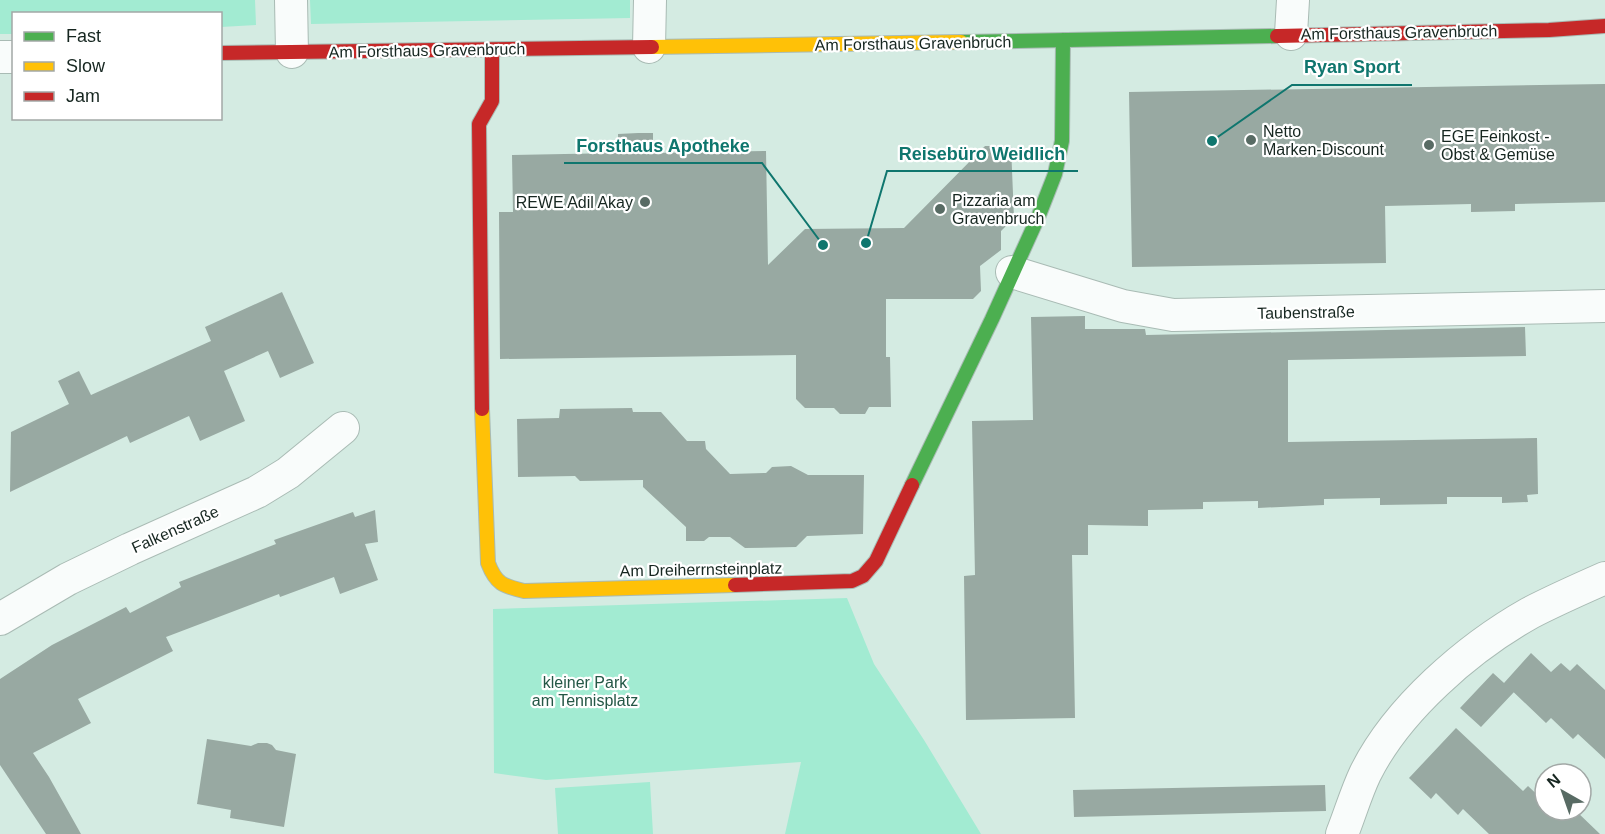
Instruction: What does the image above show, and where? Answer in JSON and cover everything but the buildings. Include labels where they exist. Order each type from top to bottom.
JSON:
[{"type":"street","points":[[291,0],[292,52]]},
{"type":"street","points":[[649,47],[650,0]]},
{"type":"street","points":[[1292,34],[1293,0]]},
{"type":"street","name":"Am Forsthaus Gravenbruch","points":[[222,53],[1064,40],[1549,30],[1605,26]]},
{"type":"street","name":"Am Dreiherrnsteinplatz","points":[[492,50],[492,101],[479,124],[482,432],[488,563],[493,578],[504,586],[524,591],[837,582],[852,581],[863,576],[876,561],[889,534],[1039,215],[1055,174],[1063,131],[1064,40]]},
{"type":"street","name":"Taubenstraße","points":[[1012,272],[1123,306],[1173,315],[1605,306]]},
{"type":"street","name":"Falkenstraße","points":[[0,619],[68,579],[257,492],[288,473],[343,428]]},
{"type":"street","points":[[1342,834],[1366,772],[1387,739],[1419,700],[1470,654],[1503,629],[1560,598],[1605,578]]},
{"type":"green space","points":[[0,0],[255,0],[256,25],[222,27],[222,12],[12,12],[12,34],[0,34]]},
{"type":"green space","points":[[310,0],[630,0],[630,18],[311,24]]},
{"type":"green space","name":"kleiner Park am Tennisplatz","points":[[847,598],[874,664],[924,740],[981,834],[785,834],[801,762],[546,780],[494,773],[493,609]]},
{"type":"green space","points":[[650,782],[653,834],[558,834],[555,788]]},
{"type":"traffic: fast","points":[[961,42],[1277,36]]},
{"type":"traffic: fast","points":[[912,485],[992,319],[1055,174],[1062,141],[1063,40]]},
{"type":"traffic: slow","points":[[652,47],[961,42]]},
{"type":"traffic: slow","points":[[482,409],[488,563],[494,576],[501,583],[524,591],[735,585]]},
{"type":"traffic: jam","points":[[1277,36],[1549,30],[1605,26]]},
{"type":"traffic: jam","points":[[222,53],[652,47]]},
{"type":"traffic: jam","points":[[482,409],[479,124],[492,101],[492,50]]},
{"type":"traffic: jam","points":[[735,585],[852,581],[863,576],[876,561],[912,485]]},
{"type":"place","name":"Netto Marken-Discount","points":[[1251,140]]},
{"type":"place","name":"Ryan Sport","points":[[1212,141]]},
{"type":"place","name":"EGE Feinkost - Obst & Gemüse","points":[[1429,145]]},
{"type":"place","name":"REWE Adil Akay","points":[[645,202]]},
{"type":"place","name":"Pizzaria am Gravenbruch","points":[[940,209]]},
{"type":"place","name":"Reisebüro Weidlich","points":[[866,243]]},
{"type":"place","name":"Forsthaus Apotheke","points":[[823,245]]}]
